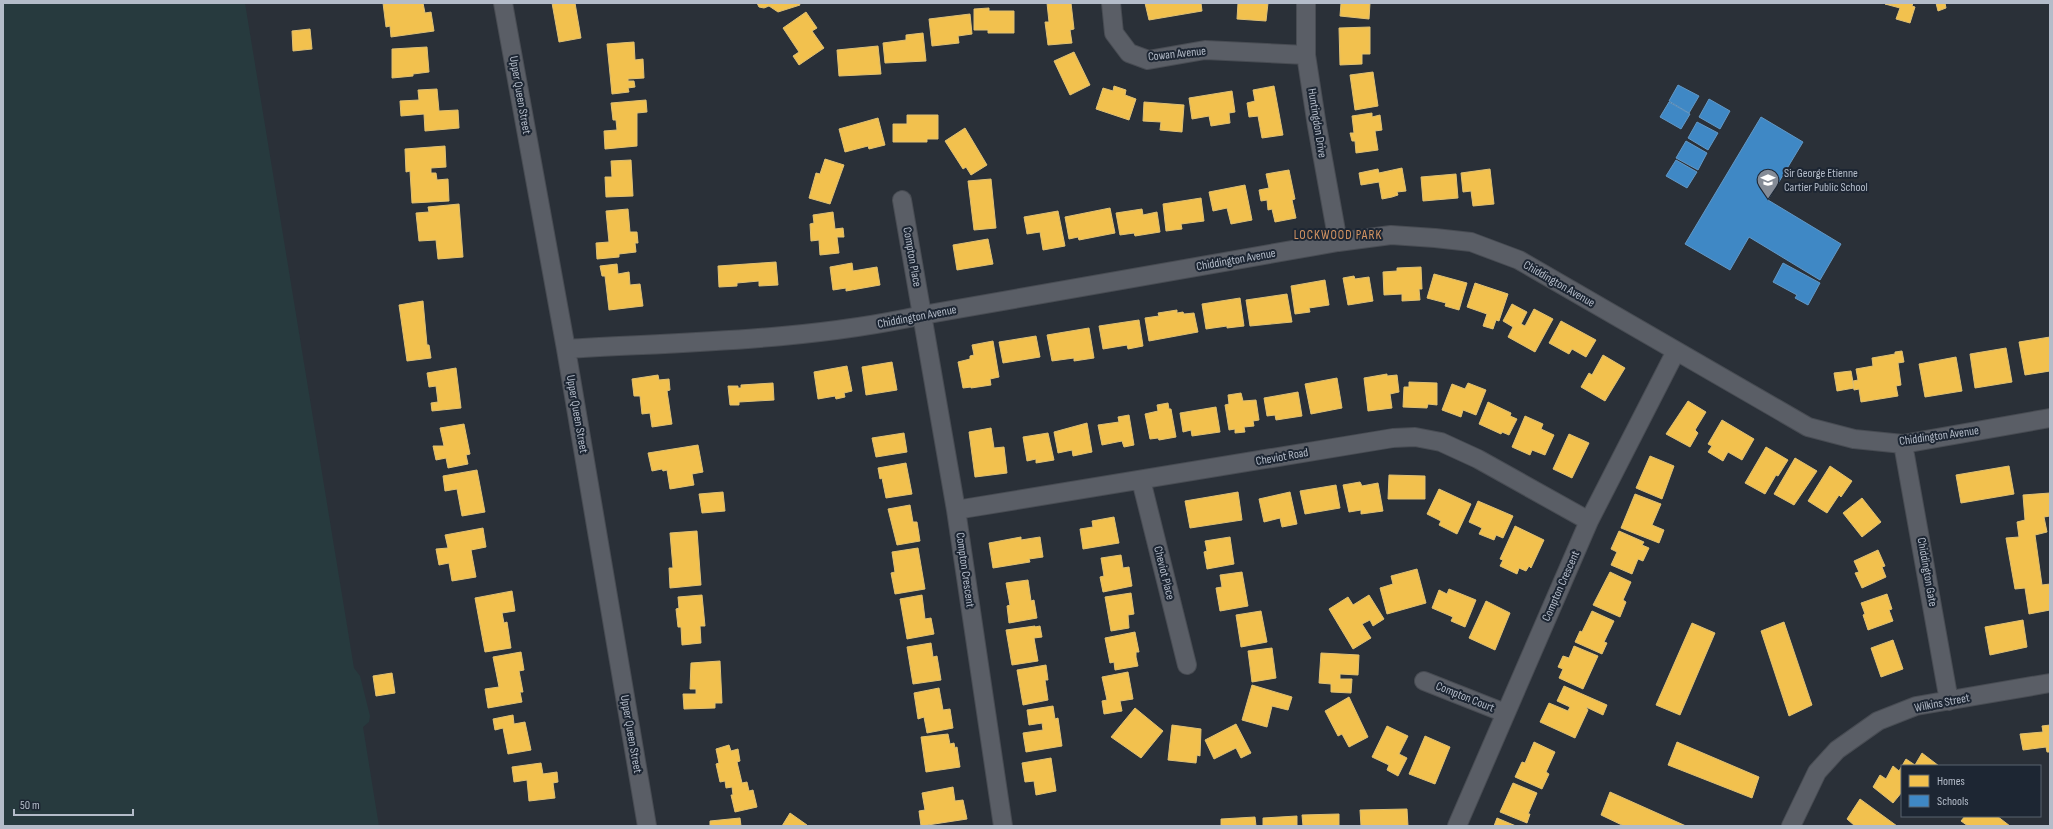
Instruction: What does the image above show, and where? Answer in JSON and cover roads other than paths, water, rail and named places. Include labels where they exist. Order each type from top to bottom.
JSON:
[{"type":"street","name":"Upper Queen Street","points":[[503,3],[566,349],[647,826]]},
{"type":"street","name":"Cowan Avenue","points":[[1111,3],[1114,33],[1129,53],[1148,60],[1205,50],[1306,55]]},
{"type":"street","name":"Huntingdon Drive","points":[[1306,3],[1306,55],[1338,242]]},
{"type":"street","name":"Compton Place","points":[[902,200],[923,315]]},
{"type":"street","name":"Chiddington Avenue","points":[[566,349],[771,338],[871,326],[923,315],[1338,242],[1391,235],[1471,242],[1519,260],[1808,426],[1854,439],[1903,444],[2050,418]]},
{"type":"street","name":"Compton Crescent","points":[[923,315],[956,510],[1003,826]]},
{"type":"street","name":"Compton Crescent","points":[[1457,826],[1589,521],[1676,351]]},
{"type":"street","name":"Cheviot Road","points":[[956,510],[1393,438],[1415,437],[1441,442],[1478,459],[1589,521]]},
{"type":"street","name":"Chiddington Gate","points":[[1903,444],[1949,701]]},
{"type":"street","name":"Cheviot Place","points":[[1142,480],[1188,665]]},
{"type":"street","name":"Compton Court","points":[[1424,681],[1505,713]]},
{"type":"street","name":"Wilkins Street","points":[[1791,826],[1817,772],[1837,750],[1878,721],[1916,706],[2050,683]]},
{"type":"place","name":"Sir George Etienne Cartier Public School","points":[[1768,200]]},
{"type":"district","name":"LOCKWOOD PARK","points":[[1338,235]]}]
